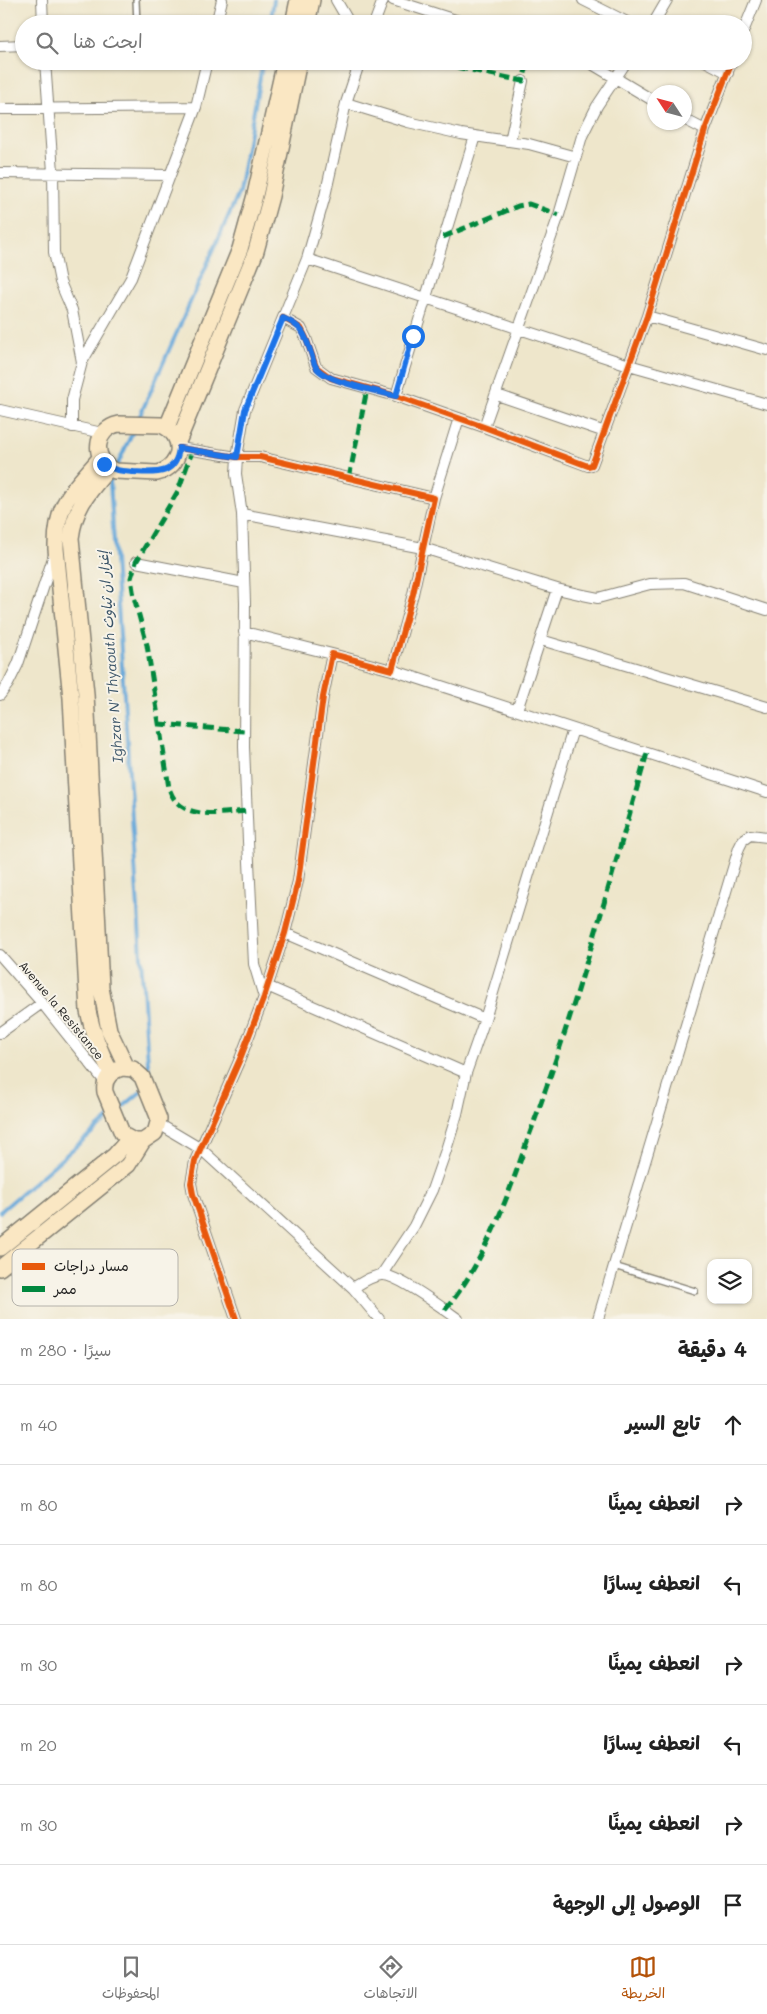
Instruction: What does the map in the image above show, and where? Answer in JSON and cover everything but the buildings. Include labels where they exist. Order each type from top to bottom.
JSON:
[{"type":"street","points":[[42,0],[43,15]]},
{"type":"street","points":[[218,15],[222,0]]},
{"type":"street","points":[[295,15],[298,0]]},
{"type":"street","points":[[309,15],[312,0]]},
{"type":"street","points":[[336,0],[345,15]]},
{"type":"street","points":[[377,15],[383,0]]},
{"type":"street","points":[[392,0],[440,15]]},
{"type":"street","points":[[583,0],[614,15]]},
{"type":"street","points":[[657,15],[666,0]]},
{"type":"street","points":[[750,15],[756,0]]},
{"type":"street","points":[[0,46],[15,45]]},
{"type":"street","points":[[46,70],[53,172],[54,252],[60,282],[72,310],[82,362]]},
{"type":"street","points":[[72,427],[72,400],[82,362],[131,278],[196,107],[205,70]]},
{"type":"street","points":[[167,428],[240,249],[255,195],[283,70]]},
{"type":"street","points":[[178,445],[172,431],[161,425],[119,424],[113,425],[102,433],[98,445],[104,463],[115,470],[163,472],[173,465],[176,460],[178,445],[256,251],[271,196],[297,70]]},
{"type":"street","points":[[264,997],[254,964],[253,945],[244,747],[242,514],[236,474],[237,457],[245,410],[306,259],[328,187],[346,103],[357,70]]},
{"type":"street","points":[[601,70],[647,98]]},
{"type":"street","points":[[484,427],[559,215],[588,121],[620,70]]},
{"type":"street","points":[[722,70],[728,73]]},
{"type":"street","points":[[283,318],[301,328],[316,367],[323,374],[337,380],[396,396],[588,466],[592,464],[647,316],[705,130],[729,70]]},
{"type":"street","points":[[510,141],[523,81]]},
{"type":"street","points":[[346,103],[408,122],[510,141],[576,157]]},
{"type":"street","points":[[0,109],[196,107]]},
{"type":"street","points":[[692,123],[705,130]]},
{"type":"street","points":[[396,396],[424,298],[475,136]]},
{"type":"street","points":[[0,173],[53,172],[170,175]]},
{"type":"street","points":[[306,259],[629,365],[767,404]]},
{"type":"street","points":[[647,316],[767,350]]},
{"type":"street","points":[[496,395],[604,432]]},
{"type":"street","points":[[0,410],[102,433]]},
{"type":"street","points":[[392,670],[413,594],[434,498],[459,418]]},
{"type":"street","points":[[178,445],[237,457],[268,459],[434,498]]},
{"type":"street","points":[[23,1249],[128,1164],[131,1138],[107,1082],[88,1011],[72,698],[56,549],[56,529],[61,509],[72,492],[104,463]]},
{"type":"street","points":[[104,463],[82,500],[75,518],[71,538],[86,694],[101,988],[109,1030],[128,1068]]},
{"type":"street","points":[[242,514],[423,548],[557,590],[598,598],[650,584],[684,583],[767,610]]},
{"type":"street","points":[[0,695],[11,680],[18,664],[56,549]]},
{"type":"street","points":[[136,562],[244,583]]},
{"type":"street","points":[[517,710],[557,590]]},
{"type":"street","points":[[244,632],[392,670],[767,792]]},
{"type":"street","points":[[541,640],[767,707]]},
{"type":"street","points":[[236,1319],[193,1194],[191,1183],[193,1170],[201,1149],[240,1059],[264,997],[298,881],[323,697],[332,654]]},
{"type":"street","points":[[353,1288],[382,1274],[414,1226],[432,1190],[457,1114],[466,1074],[485,1019],[573,729]]},
{"type":"street","points":[[598,1319],[739,848],[743,840],[750,835],[767,837]]},
{"type":"street","points":[[284,933],[485,1019]]},
{"type":"street","name":"Avenue la Resistance","points":[[0,955],[107,1082]]},
{"type":"street","points":[[267,986],[466,1074]]},
{"type":"street","points":[[0,1033],[42,1003]]},
{"type":"street","points":[[0,1248],[115,1156],[131,1138],[155,1133],[158,1119],[142,1076],[128,1068],[116,1070],[107,1082]]},
{"type":"street","points":[[158,1119],[201,1149],[353,1288],[379,1319]]},
{"type":"street","points":[[0,1268],[12,1258]]},
{"type":"street","points":[[382,1274],[408,1285],[458,1319]]},
{"type":"lane","points":[[136,0],[137,15]]},
{"type":"lane","points":[[614,1266],[696,1291]]},
{"type":"waterway","name":"Ighzar N' Thyaouth إغزار ان ثياوث","points":[[272,15],[274,0]]},
{"type":"waterway","name":"Ighzar N' Thyaouth إغزار ان ثياوث","points":[[138,420],[239,192],[261,70]]},
{"type":"waterway","name":"Ighzar N' Thyaouth إغزار ان ثياوث","points":[[116,468],[134,429]]},
{"type":"waterway","name":"Ighzar N' Thyaouth إغزار ان ثياوث","points":[[113,475],[110,482],[149,1078]]},
{"type":"waterway","name":"Ighzar N' Thyaouth إغزار ان ثياوث","points":[[118,1111],[143,1090]]},
{"type":"waterway","name":"Ighzar N' Thyaouth إغزار ان ثياوث","points":[[0,1212],[110,1117]]},
{"type":"marked path","points":[[471,70],[523,81],[526,70]]},
{"type":"marked path","points":[[443,237],[518,206],[529,204],[559,215]]},
{"type":"marked path","points":[[349,478],[367,389]]},
{"type":"marked path","points":[[193,449],[178,491],[136,562],[131,578],[147,645],[169,788],[174,799],[181,806],[201,813],[213,814],[247,811]]},
{"type":"marked path","points":[[159,724],[244,731]]},
{"type":"marked path","points":[[445,1310],[473,1270],[495,1226],[514,1179],[547,1086],[577,992],[647,753]]},
{"type":"cycle path","points":[[283,318],[301,328],[316,367],[331,378],[396,396],[588,466],[592,465],[647,316],[705,130],[728,70]]},
{"type":"cycle path","points":[[179,448],[237,457],[260,457],[434,498],[413,594],[392,670],[332,654],[323,697],[298,881],[285,933],[264,997],[240,1059],[195,1161],[191,1183],[193,1194],[236,1319]]},
{"type":"route","points":[[104,464],[115,470],[163,472],[173,465],[179,448],[237,457],[245,410],[283,318],[301,328],[316,367],[323,374],[337,380],[396,396],[413,336]]}]
